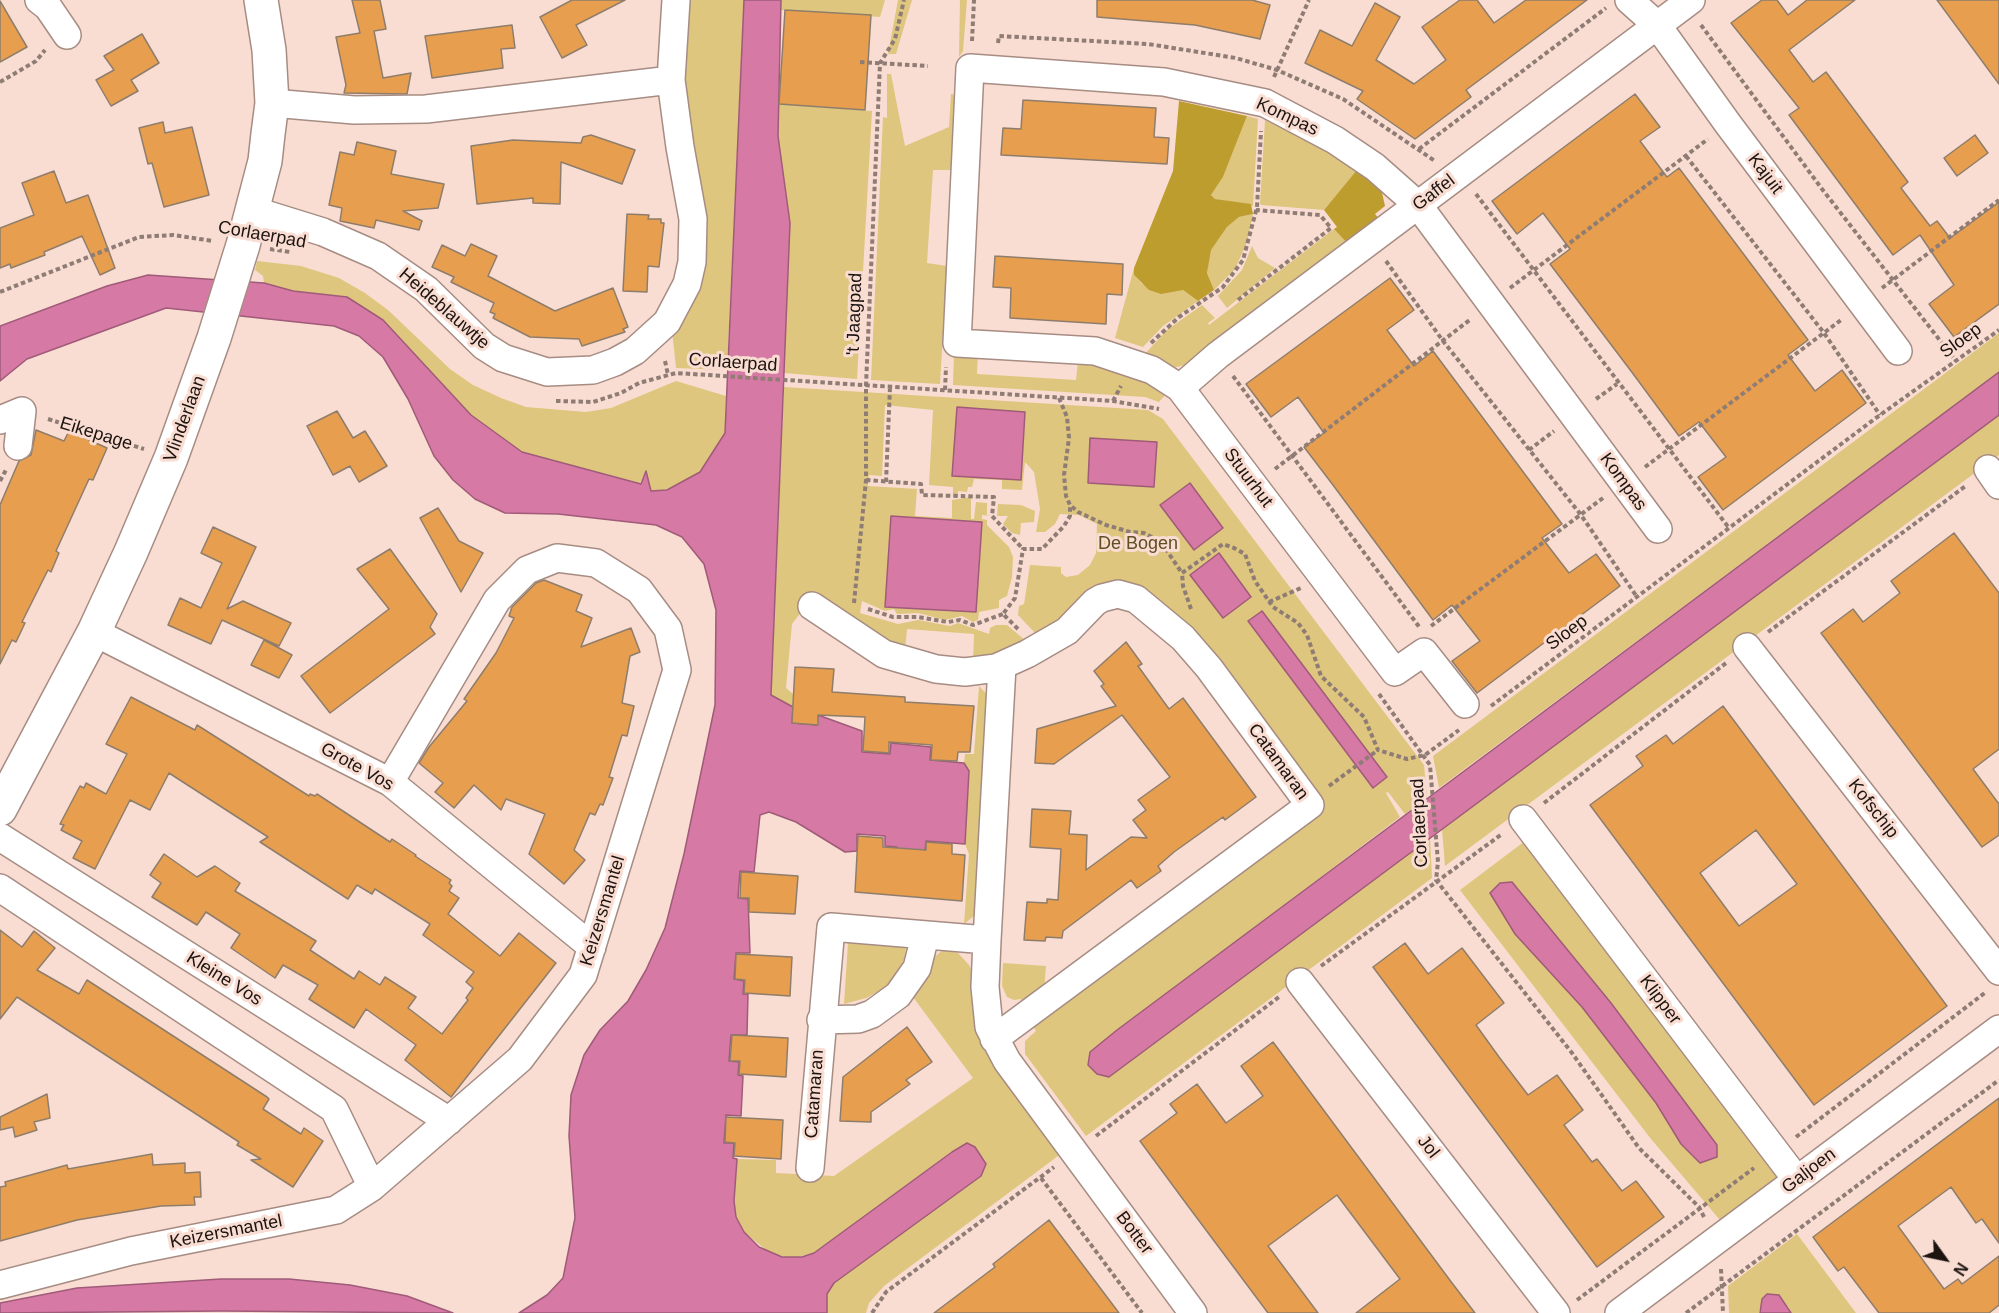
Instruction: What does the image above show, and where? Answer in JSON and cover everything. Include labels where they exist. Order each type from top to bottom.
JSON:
[{"type":"street","points":[[39,0],[48,7],[67,35]]},
{"type":"street","name":"Vlinderlaan","points":[[0,809],[94,632],[171,458],[214,338],[265,161],[272,103],[269,50],[261,0]]},
{"type":"street","name":"Heideblauwtje","points":[[252,210],[323,232],[378,256],[426,289],[484,346],[503,358],[547,372],[593,370],[615,362],[652,338],[667,322],[687,284],[692,262],[693,219],[671,80],[676,0]]},
{"type":"street","name":"Gaffel","points":[[1180,388],[1218,355],[1688,2]]},
{"type":"street","name":"Kajuit","points":[[1618,4],[1658,25],[1728,124],[1898,351]]},
{"type":"street","name":"Kompas","points":[[970,68],[1164,82],[1265,103],[1335,140],[1375,167],[1418,205],[1658,529]]},
{"type":"street","name":"Stuurhut","points":[[970,68],[957,343],[1095,351],[1152,370],[1180,388],[1395,672],[1424,652],[1472,713]]},
{"type":"street","points":[[272,103],[354,110],[426,109],[671,80]]},
{"type":"street","points":[[11,415],[18,446]]},
{"type":"street","name":"Keizersmantel","points":[[0,1285],[131,1251],[336,1210],[372,1187],[520,1059],[583,975],[677,670],[668,629],[639,590],[596,563],[557,558],[528,570],[497,600],[390,782]]},
{"type":"street","name":"Catamaran","points":[[812,606],[884,654],[910,663],[965,672],[1002,666],[1066,631],[1095,602],[1110,595],[1127,595],[1136,599],[1178,634],[1209,668],[1310,805],[994,1038]]},
{"type":"street","name":"Grote Vos","points":[[94,632],[390,782],[592,947]]},
{"type":"street","name":"Kofschip","points":[[1747,647],[1999,971]]},
{"type":"street","points":[[1002,666],[987,940],[986,1007],[994,1038],[1007,1061],[1074,1152]]},
{"type":"street","name":"Klipper","points":[[1523,819],[1797,1180]]},
{"type":"street","name":"Kleine Vos","points":[[0,837],[448,1121]]},
{"type":"street","points":[[0,888],[334,1109],[372,1187]]},
{"type":"street","name":"Catamaran","points":[[810,1168],[821,1020],[831,927],[987,940]]},
{"type":"street","points":[[821,1020],[865,1017],[898,995],[917,968],[925,936]]},
{"type":"street","name":"Jol","points":[[1300,982],[1556,1313]]},
{"type":"street","name":"Galjoen","points":[[1619,1313],[1999,1029]]},
{"type":"street","name":"Botter","points":[[1074,1152],[1193,1313]]},
{"type":"path","name":"'t Jaagpad","points":[[904,0],[895,39],[880,63],[866,385],[866,480],[854,605],[893,617],[918,617],[948,622],[960,620],[973,625],[1003,614]]},
{"type":"path","points":[[970,68],[974,0]]},
{"type":"path","points":[[1113,401],[1134,363],[1167,327],[1232,278],[1248,248],[1256,210],[1265,103],[1277,70],[1309,0]]},
{"type":"path","points":[[1688,2],[1956,362]]},
{"type":"path","points":[[1419,149],[1618,4]]},
{"type":"path","points":[[0,82],[36,62],[43,52],[67,35]]},
{"type":"path","points":[[860,62],[928,66]]},
{"type":"path","points":[[1686,156],[1824,333],[1880,415]]},
{"type":"path","points":[[1218,355],[1424,632],[1999,200]]},
{"type":"path","points":[[1238,300],[1331,228],[1320,215],[1256,210]]},
{"type":"path","name":"Corlaerpad","points":[[0,291],[139,237],[173,235],[239,256],[300,254]]},
{"type":"path","points":[[1371,240],[1443,340],[1581,515],[1637,597]]},
{"type":"path","name":"Sloep","points":[[1378,750],[1407,759],[1425,754],[1459,730],[1472,713],[1637,597],[1880,415],[1999,330]]},
{"type":"path","name":"Corlaerpad","points":[[552,400],[593,402],[621,393],[639,383],[676,373],[1113,401],[1164,410]]},
{"type":"path","points":[[886,482],[890,387]]},
{"type":"path","points":[[866,480],[921,484],[922,495],[994,497],[992,516],[1023,549],[1042,549],[1064,526],[1070,516],[1064,476],[1069,438],[1067,417],[1059,398]]},
{"type":"path","name":"Eikepage","points":[[11,415],[171,458]]},
{"type":"path","points":[[872,1313],[886,1292],[1436,880],[1523,819],[1747,647],[1993,477]]},
{"type":"path","points":[[1070,505],[1078,512],[1106,525],[1130,532],[1144,533],[1161,542],[1182,573],[1183,586],[1191,609],[1178,634]]},
{"type":"path","points":[[1182,573],[1223,544],[1245,554],[1255,581],[1273,608],[1298,623],[1307,635],[1321,676],[1364,717],[1378,750],[1351,770]]},
{"type":"path","points":[[1023,549],[1015,598],[1003,614],[1039,647]]},
{"type":"path","name":"Corlaerpad","points":[[1430,765],[1438,862],[1436,880]]},
{"type":"path","points":[[1436,880],[1572,1053],[1639,1148],[1700,1207],[1717,1240],[1723,1286],[1723,1313]]},
{"type":"path","points":[[1686,1313],[1999,1080]]},
{"type":"path","points":[[1041,1178],[1142,1313]]},
{"type":"green space","points":[[689,0],[744,0],[727,370],[676,368],[672,330],[691,294],[683,95]]},
{"type":"green space","points":[[781,0],[885,0],[880,17],[780,10]]},
{"type":"green space","points":[[898,0],[912,0],[896,54],[888,54]]},
{"type":"green space","points":[[960,0],[967,0],[963,51],[959,57]]},
{"type":"green space","points":[[887,74],[891,74],[905,146],[949,127],[951,94],[957,95],[953,170],[933,170],[927,263],[947,266],[940,384],[871,380],[883,117],[887,118]]},
{"type":"green space","points":[[778,104],[872,111],[857,379],[784,373],[790,223],[778,136]]},
{"type":"green space","points":[[1247,116],[1258,119],[1253,206],[1215,199],[1211,195],[1223,177]]},
{"type":"green space","points":[[1265,120],[1317,146],[1356,171],[1324,210],[1261,205]]},
{"type":"green space","points":[[1253,214],[1247,242],[1235,269],[1214,290],[1207,273],[1210,251],[1227,227],[1239,217]]},
{"type":"green space","points":[[1334,229],[1348,244],[1188,364],[1173,368],[1143,356],[1167,330],[1202,305],[1215,318],[1208,323],[1209,325]]},
{"type":"green space","points":[[1252,246],[1258,258],[1275,268],[1227,308],[1218,296],[1242,270]]},
{"type":"green space","points":[[257,261],[301,266],[339,278],[388,310],[450,369],[473,385],[501,398],[526,407],[586,412],[611,408],[676,381],[726,396],[725,433],[700,472],[666,490],[651,491],[646,471],[640,483],[522,452],[471,415],[383,320],[347,297],[293,291],[264,283],[263,276],[255,270]]},
{"type":"green space","points":[[1134,268],[1134,275],[1142,284],[1183,290],[1198,301],[1163,326],[1143,347],[1115,338]]},
{"type":"green space","points":[[1999,333],[1999,372],[1439,788],[1433,756]]},
{"type":"green space","points":[[954,353],[978,354],[977,374],[1076,380],[1078,361],[1108,364],[1168,392],[1159,402],[1145,397],[953,385]]},
{"type":"green space","name":"De Bogen","points":[[784,387],[1148,410],[1163,419],[1424,765],[1427,797],[1405,814],[1388,792],[1386,793],[1400,817],[1090,1052],[1109,1077],[1430,837],[1432,878],[1086,1136],[1025,1054],[1025,1041],[1036,1031],[1032,1025],[1325,807],[1190,629],[1144,587],[1112,582],[1035,641],[973,661],[974,634],[907,629],[905,651],[805,607],[792,624],[786,688],[793,694],[793,707],[771,695]],"holes":[[[885,405],[933,410],[929,485],[953,487],[953,495],[958,495],[958,491],[967,492],[968,487],[972,487],[974,479],[1002,480],[1002,489],[1022,490],[1025,462],[1034,472],[1040,509],[1036,532],[1045,532],[1055,524],[1060,514],[1079,515],[1097,524],[1096,553],[1090,565],[1078,575],[1066,577],[1061,573],[1061,567],[1030,565],[1024,604],[1019,606],[1018,615],[1036,634],[1026,641],[1007,625],[996,625],[990,628],[989,634],[958,623],[950,626],[918,620],[898,624],[860,613],[862,601],[885,611],[894,609],[897,614],[918,613],[945,620],[962,616],[973,622],[978,620],[979,612],[999,608],[999,600],[1007,596],[1012,577],[1013,557],[1009,547],[987,525],[987,520],[982,519],[982,515],[992,516],[987,515],[987,503],[976,502],[974,519],[971,519],[971,497],[952,500],[952,518],[915,516],[917,489],[868,486],[869,475],[882,476]],[[1262,611],[1387,777],[1374,788],[1248,622]]]},
{"type":"green space","points":[[1999,415],[1999,455],[1445,866],[1442,829]]},
{"type":"green space","points":[[998,504],[1021,505],[1035,511],[1034,522],[1021,523],[1020,535],[1012,533],[1003,524],[1008,516],[997,516]]},
{"type":"green space","points":[[979,686],[991,699],[980,911],[964,924],[969,854],[965,844],[969,771],[964,763],[965,754],[974,754]]},
{"type":"green space","points":[[1529,838],[1778,1178],[1720,1220],[1651,1139],[1460,890]]},
{"type":"green space","points":[[848,943],[906,947],[898,972],[885,988],[866,998],[844,1004]]},
{"type":"green space","points":[[943,950],[958,953],[969,965],[975,978],[974,1012],[981,1043],[1062,1153],[884,1286],[869,1303],[866,1313],[827,1313],[827,1294],[834,1283],[967,1143],[951,1152],[814,1253],[793,1258],[771,1254],[744,1232],[736,1217],[734,1201],[737,1159],[776,1160],[776,1173],[834,1176],[973,1078],[913,997],[933,958]]},
{"type":"green space","points":[[1003,963],[1046,966],[1044,992],[1024,1006],[1021,999],[1014,1000],[1007,997],[1002,986]]},
{"type":"green space","points":[[1797,1234],[1856,1313],[1791,1313],[1788,1306],[1759,1311],[1760,1313],[1729,1313],[1728,1286]]},
{"type":"shaded area","points":[[744,0],[781,0],[778,136],[790,223],[771,695],[793,707],[792,723],[817,725],[818,715],[862,731],[862,752],[890,754],[891,743],[931,747],[930,760],[964,763],[969,771],[965,844],[926,841],[924,861],[897,858],[897,847],[885,846],[885,836],[857,834],[857,851],[845,852],[796,822],[769,812],[760,815],[754,872],[740,871],[738,898],[748,899],[750,953],[736,953],[734,979],[744,981],[743,994],[748,994],[747,1035],[731,1035],[729,1061],[739,1062],[738,1075],[743,1076],[741,1116],[726,1115],[724,1143],[734,1143],[733,1158],[737,1159],[734,1201],[736,1217],[744,1232],[759,1247],[782,1257],[802,1257],[814,1253],[967,1143],[975,1147],[986,1164],[981,1176],[834,1283],[827,1294],[827,1313],[519,1313],[547,1295],[563,1278],[575,1218],[569,1136],[571,1095],[584,1055],[600,1030],[628,1001],[646,970],[665,928],[684,854],[715,705],[716,610],[704,564],[682,537],[656,525],[558,514],[505,513],[475,499],[453,480],[434,456],[408,399],[383,357],[359,336],[334,326],[166,308],[27,359],[0,381],[0,326],[107,286],[148,275],[264,283],[293,291],[347,297],[383,320],[471,415],[522,452],[641,484],[646,471],[651,491],[667,490],[700,472],[725,433]]},
{"type":"shaded area","points":[[1179,101],[1247,116],[1223,177],[1211,195],[1215,199],[1251,204],[1253,214],[1239,217],[1227,227],[1211,250],[1207,273],[1214,290],[1198,301],[1183,290],[1161,294],[1149,290],[1134,275],[1134,268],[1173,171]]},
{"type":"shaded area","points":[[1356,171],[1381,188],[1385,206],[1375,214],[1380,220],[1348,244],[1334,229],[1337,227],[1324,210]]},
{"type":"shaded area","points":[[1999,372],[1999,415],[1109,1077],[1097,1074],[1088,1065],[1090,1052],[1117,1030]]},
{"type":"shaded area","points":[[957,407],[1025,412],[1021,480],[952,476]]},
{"type":"shaded area","points":[[1090,438],[1157,442],[1154,487],[1088,483]]},
{"type":"shaded area","points":[[1190,483],[1223,528],[1194,550],[1160,505]]},
{"type":"shaded area","points":[[891,516],[982,522],[976,612],[885,607]]},
{"type":"shaded area","points":[[1219,553],[1251,597],[1223,618],[1190,575]]},
{"type":"shaded area","points":[[1262,611],[1387,777],[1373,788],[1248,621]]},
{"type":"shaded area","points":[[1512,882],[1611,1003],[1717,1145],[1717,1157],[1700,1163],[1681,1144],[1656,1103],[1582,1007],[1515,934],[1490,893],[1500,883]]},
{"type":"shaded area","points":[[221,1279],[289,1279],[350,1285],[407,1296],[453,1313],[221,1311],[0,1313],[0,1303],[77,1288]]},
{"type":"shaded area","points":[[1767,1294],[1779,1295],[1791,1313],[1760,1313],[1762,1299]]},
{"type":"building","points":[[352,0],[380,0],[386,29],[374,31],[383,78],[411,73],[407,94],[344,93],[346,85],[336,37],[360,33]]},
{"type":"building","points":[[572,0],[625,0],[576,25],[587,45],[562,58],[540,17]]},
{"type":"building","points":[[1097,0],[1252,0],[1270,5],[1260,39],[1195,25],[1097,17]]},
{"type":"building","points":[[1460,0],[1477,0],[1494,23],[1526,0],[1587,0],[1466,90],[1471,97],[1415,139],[1357,99],[1363,91],[1305,63],[1320,30],[1352,46],[1375,3],[1400,17],[1376,60],[1414,84],[1446,60],[1422,27]]},
{"type":"building","points":[[1762,0],[1777,0],[1788,15],[1807,0],[1855,0],[1789,50],[1813,82],[1826,72],[1908,182],[1901,188],[1930,226],[1937,221],[1950,238],[1999,202],[1999,304],[1954,337],[1929,304],[1954,285],[1920,235],[1893,255],[1789,115],[1799,108],[1731,23]]},
{"type":"building","points":[[1937,0],[1999,0],[1999,84]]},
{"type":"building","points":[[0,1],[27,47],[0,62]]},
{"type":"building","points":[[785,10],[871,15],[865,110],[779,104]]},
{"type":"building","points":[[512,25],[515,48],[501,49],[503,68],[432,78],[425,36]]},
{"type":"building","points":[[142,34],[159,63],[131,80],[138,91],[111,106],[96,80],[114,70],[104,56]]},
{"type":"building","points":[[1635,94],[1660,127],[1640,141],[1667,177],[1679,168],[1808,340],[1788,355],[1815,391],[1842,370],[1866,403],[1723,510],[1698,477],[1726,457],[1699,422],[1679,436],[1550,264],[1570,249],[1543,213],[1517,234],[1492,201]]},
{"type":"building","points":[[1023,100],[1156,108],[1154,137],[1169,138],[1167,164],[1001,155],[1003,128],[1021,129]]},
{"type":"building","points":[[163,122],[165,133],[192,127],[209,195],[164,207],[152,163],[148,164],[139,128]]},
{"type":"building","points":[[591,135],[635,150],[622,184],[561,162],[560,204],[533,203],[533,198],[477,204],[471,146],[513,140],[581,143],[583,137]]},
{"type":"building","points":[[1975,135],[1988,153],[1957,176],[1944,158]]},
{"type":"building","points":[[357,142],[396,151],[391,174],[444,184],[438,208],[403,211],[422,221],[419,230],[376,220],[374,228],[340,221],[342,208],[329,205],[340,152],[354,155]]},
{"type":"building","points":[[54,171],[66,203],[88,195],[115,268],[100,275],[82,236],[44,252],[45,255],[11,268],[10,264],[0,268],[0,228],[34,215],[22,183]]},
{"type":"building","points":[[627,214],[649,215],[648,219],[661,219],[661,223],[664,223],[659,267],[648,266],[647,292],[623,291]]},
{"type":"building","points":[[471,244],[497,256],[488,276],[555,311],[613,288],[628,327],[623,329],[625,332],[582,346],[579,339],[530,337],[493,318],[495,314],[490,312],[494,303],[451,282],[454,277],[432,267],[442,245],[465,256]]},
{"type":"building","points":[[995,256],[1123,264],[1122,295],[1107,294],[1106,324],[1010,318],[1011,288],[993,287]]},
{"type":"building","points":[[1390,278],[1414,310],[1387,330],[1414,366],[1433,351],[1562,524],[1542,538],[1569,573],[1596,554],[1620,586],[1477,693],[1452,661],[1480,641],[1452,605],[1433,620],[1304,447],[1324,433],[1298,397],[1271,417],[1246,384]]},
{"type":"building","points":[[337,411],[353,438],[365,431],[387,466],[359,482],[350,466],[333,475],[307,426]]},
{"type":"building","points":[[36,430],[64,441],[69,431],[107,448],[93,480],[89,479],[56,551],[59,553],[51,572],[48,570],[22,622],[25,623],[16,642],[12,640],[0,664],[0,505],[19,461],[31,455]]},
{"type":"building","points":[[438,508],[459,541],[483,553],[461,592],[420,518]]},
{"type":"building","points":[[213,527],[256,547],[227,609],[243,601],[291,623],[279,646],[222,620],[211,644],[168,625],[180,598],[201,608],[222,563],[201,553]]},
{"type":"building","points":[[1954,533],[1999,593],[1999,749],[1973,769],[1999,804],[1999,835],[1982,847],[1821,633],[1853,609],[1863,622],[1900,593],[1891,581]]},
{"type":"building","points":[[390,549],[437,614],[430,627],[435,634],[330,713],[301,676],[389,609],[357,569]]},
{"type":"building","points":[[544,580],[582,595],[576,611],[592,618],[581,647],[631,628],[640,652],[630,656],[622,703],[634,706],[627,736],[622,735],[609,777],[613,778],[603,805],[600,804],[595,815],[590,813],[574,850],[585,860],[564,884],[529,854],[545,814],[506,799],[501,810],[474,785],[454,808],[435,792],[443,783],[419,763],[429,747],[467,701],[464,699],[496,653],[514,618],[509,616],[512,607],[536,583]]},
{"type":"building","points":[[264,640],[292,655],[279,678],[251,665]]},
{"type":"building","points":[[1126,642],[1142,664],[1138,666],[1169,709],[1183,698],[1256,797],[1225,820],[1223,817],[1174,852],[1158,866],[1161,871],[1137,888],[1131,880],[1063,931],[1062,938],[1046,937],[1045,941],[1024,940],[1027,902],[1047,903],[1047,899],[1058,900],[1061,849],[1030,847],[1032,809],[1071,811],[1069,834],[1087,835],[1086,870],[1131,837],[1147,838],[1133,820],[1146,810],[1138,800],[1170,777],[1122,715],[1054,764],[1035,763],[1037,729],[1116,706],[1101,686],[1104,684],[1094,671]]},
{"type":"building","points":[[795,667],[834,669],[832,692],[905,697],[905,702],[974,706],[970,752],[958,752],[957,761],[931,760],[932,745],[889,742],[889,753],[863,751],[865,717],[818,715],[818,725],[792,723]]},
{"type":"building","points":[[131,697],[195,730],[197,725],[309,796],[317,794],[390,842],[392,839],[416,855],[451,880],[449,883],[452,886],[449,891],[459,898],[448,914],[500,956],[519,933],[556,963],[451,1097],[405,1060],[416,1045],[366,1009],[354,1028],[309,999],[318,985],[283,965],[275,978],[231,948],[240,934],[206,912],[197,925],[152,897],[161,883],[150,875],[164,854],[197,877],[215,866],[240,883],[235,891],[316,941],[310,950],[354,979],[359,971],[380,985],[385,977],[416,997],[408,1008],[442,1034],[468,1000],[466,998],[473,988],[466,982],[474,972],[423,935],[430,924],[375,889],[372,894],[357,885],[348,899],[260,842],[268,837],[169,773],[150,810],[130,800],[95,869],[73,858],[82,841],[61,830],[64,825],[60,824],[80,786],[84,788],[86,783],[106,794],[127,754],[106,744]]},
{"type":"building","points":[[1723,706],[1947,1006],[1814,1105],[1590,805],[1643,766],[1636,756],[1666,735],[1673,744]],"holes":[[[1756,830],[1797,884],[1739,926],[1700,873]]]},
{"type":"building","points":[[858,836],[883,838],[883,847],[926,850],[926,842],[952,844],[952,854],[965,855],[962,901],[855,892]]},
{"type":"building","points":[[741,872],[798,876],[795,914],[749,912],[749,898],[740,898]]},
{"type":"building","points":[[0,930],[22,947],[34,931],[55,948],[37,970],[79,994],[87,980],[267,1097],[269,1099],[263,1109],[301,1134],[304,1128],[323,1141],[293,1187],[251,1160],[261,1159],[237,1145],[239,1142],[17,997],[0,1019]]},
{"type":"building","points":[[1405,943],[1428,974],[1462,948],[1504,1003],[1476,1025],[1499,1057],[1528,1095],[1557,1075],[1583,1110],[1564,1125],[1592,1162],[1597,1159],[1622,1191],[1636,1181],[1664,1217],[1597,1267],[1373,967]]},
{"type":"building","points":[[736,954],[792,957],[790,996],[744,993],[745,980],[735,979]]},
{"type":"building","points":[[907,1027],[932,1062],[906,1080],[910,1084],[871,1112],[871,1122],[840,1121],[843,1077]]},
{"type":"building","points":[[732,1035],[788,1038],[786,1077],[739,1074],[740,1061],[730,1061]]},
{"type":"building","points":[[1273,1042],[1475,1313],[1356,1313],[1400,1279],[1337,1195],[1268,1246],[1318,1313],[1268,1313],[1188,1206],[1140,1141],[1177,1113],[1170,1104],[1197,1084],[1226,1123],[1263,1096],[1241,1066]]},
{"type":"building","points":[[47,1094],[50,1118],[34,1122],[37,1130],[15,1137],[13,1127],[0,1130],[0,1117]]},
{"type":"building","points":[[1999,1098],[1999,1243],[1982,1219],[1976,1223],[1951,1187],[1898,1226],[1944,1289],[1958,1279],[1962,1284],[1999,1256],[1999,1305],[1989,1313],[1879,1313],[1844,1267],[1838,1271],[1813,1237]]},
{"type":"building","points":[[726,1117],[783,1120],[781,1159],[734,1156],[735,1143],[725,1142]]},
{"type":"building","points":[[152,1154],[153,1165],[185,1163],[185,1173],[200,1172],[201,1197],[194,1197],[195,1205],[161,1206],[77,1220],[0,1241],[0,1187],[6,1186],[5,1182],[67,1165],[68,1169]]},
{"type":"building","points":[[1049,1220],[1119,1313],[934,1313],[995,1267],[993,1264]]}]
